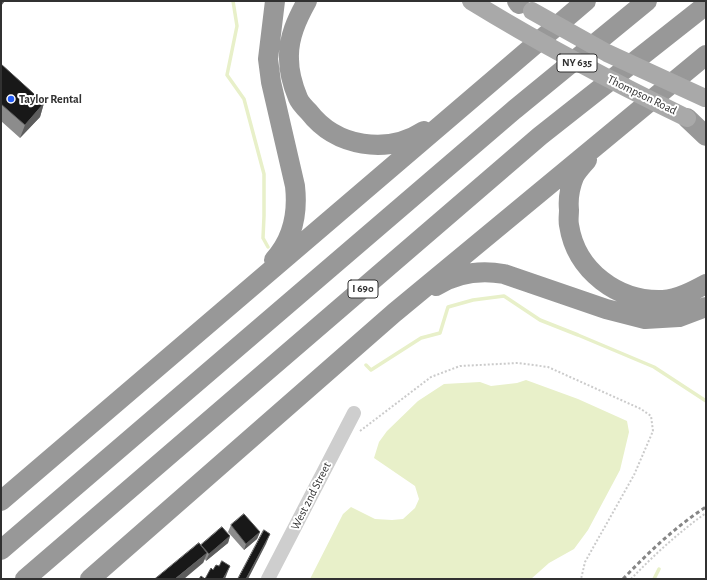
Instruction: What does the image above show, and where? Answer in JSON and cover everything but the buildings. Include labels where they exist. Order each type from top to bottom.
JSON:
[{"type":"highway","points":[[228,308],[276,257],[290,236],[294,224],[297,202],[295,186],[271,82],[268,59],[275,1]]},
{"type":"highway","points":[[307,1],[295,23],[290,43],[289,58],[291,73],[298,98],[316,122],[336,136],[357,143],[380,145],[401,141],[418,135],[468,102]]},
{"type":"highway","points":[[1,501],[586,1]]},
{"type":"highway","points":[[1,550],[514,110],[647,1]]},
{"type":"highway","name":"I 690","points":[[25,579],[540,136],[706,5]]},
{"type":"highway","points":[[93,575],[394,313],[706,54]]},
{"type":"highway","points":[[687,118],[706,136]]},
{"type":"highway","points":[[605,137],[574,177],[568,199],[569,225],[575,246],[582,260],[604,283],[622,293],[639,298],[664,300],[686,294],[706,284]]},
{"type":"highway","points":[[394,313],[440,283],[453,277],[464,274],[490,272],[504,274],[606,309],[645,319],[679,317],[706,307]]},
{"type":"main road","name":"Thompson Road","points":[[471,1],[506,23],[600,75],[687,118]]},
{"type":"main road","name":"Thompson Road","points":[[523,5],[607,53],[705,98]]},
{"type":"street","name":"West 2nd Street","points":[[268,579],[354,413]]},
{"type":"path","points":[[360,431],[431,377],[460,366],[518,363],[548,367],[651,416],[652,432],[634,475],[585,562],[581,579]]},
{"type":"path","points":[[631,579],[650,559],[675,537],[706,513]]},
{"type":"shaded area","points":[[526,380],[578,399],[627,421],[629,432],[620,470],[588,530],[574,549],[549,563],[531,579],[310,579],[343,514],[351,507],[375,519],[392,520],[403,519],[415,508],[419,499],[415,486],[374,458],[379,442],[387,431],[418,401],[444,384],[480,382],[491,386],[517,383]]},
{"type":"waterway","points":[[233,1],[237,26],[227,75],[244,99],[264,174],[263,238],[268,247]]},
{"type":"waterway","points":[[366,365],[371,370],[421,338],[440,333],[448,307],[473,300],[504,296],[540,320],[654,367],[706,401]]},
{"type":"waterway","points":[[654,579],[659,569]]},
{"type":"railway","points":[[623,579],[663,540],[706,507]]},
{"type":"place","name":"Taylor Rental","points":[[11,99]]}]
